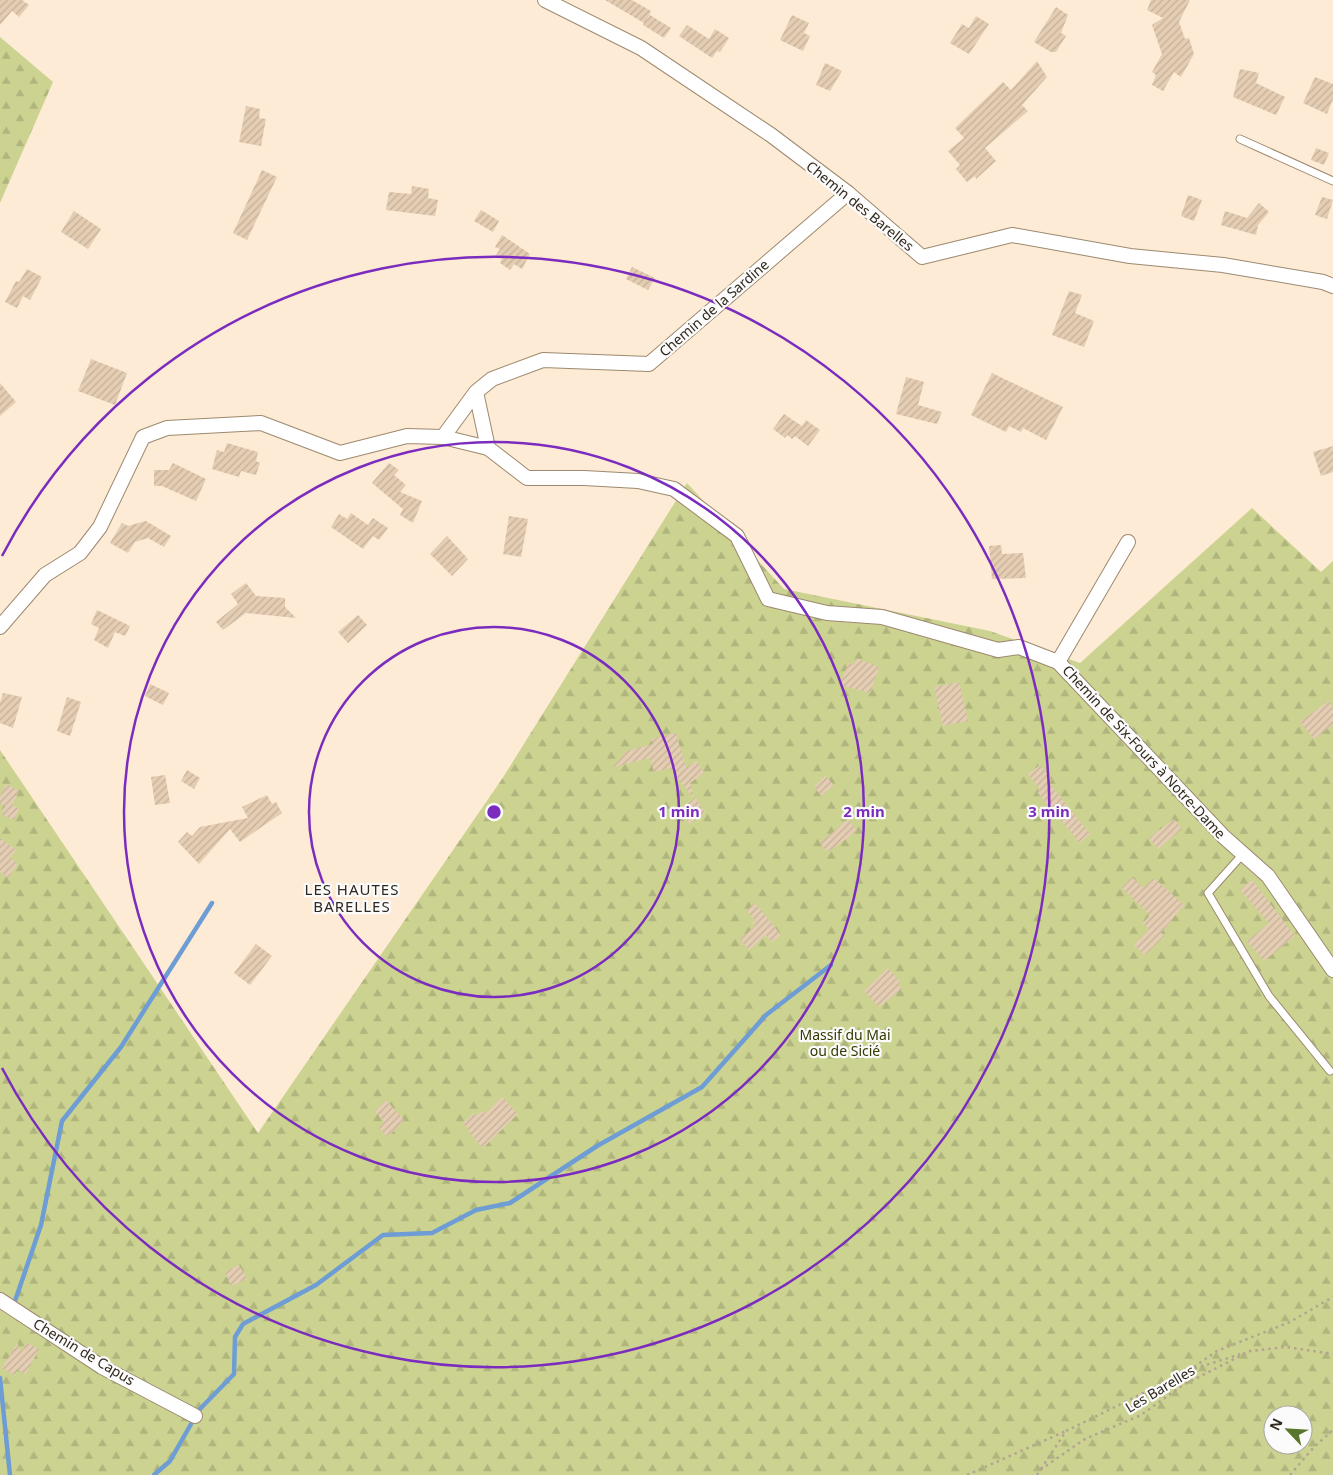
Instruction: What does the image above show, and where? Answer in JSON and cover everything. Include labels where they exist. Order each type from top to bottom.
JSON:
[{"type":"street","name":"Chemin des Barelles","points":[[545,0],[641,48],[771,135],[848,193],[922,257],[1012,235],[1130,256],[1223,265],[1323,282],[1333,286]]},
{"type":"street","name":"Chemin de la Sardine","points":[[443,436],[476,392],[492,380],[543,360],[648,364],[848,193]]},
{"type":"street","points":[[0,627],[45,575],[80,553],[100,527],[143,437],[168,428],[261,423],[340,453],[407,436],[443,436],[488,448],[476,392]]},
{"type":"street","name":"Chemin de Six-Fours à Notre-Dame","points":[[488,448],[526,478],[638,480],[674,489],[737,536],[768,599],[827,613],[882,617],[998,650],[1019,646],[1058,662],[1224,837],[1268,876],[1333,970]]},
{"type":"street","points":[[1058,662],[1128,542]]},
{"type":"street","name":"Chemin de Capus","points":[[0,1300],[102,1367],[195,1416]]},
{"type":"lane","points":[[1240,139],[1333,181]]},
{"type":"lane","points":[[1243,854],[1208,893],[1269,996],[1330,1071]]},
{"type":"path","points":[[967,1475],[1066,1431],[1190,1370],[1218,1351],[1290,1322],[1333,1297]]},
{"type":"path","name":"Les Barelles","points":[[1037,1475],[1040,1470],[1085,1439],[1142,1415],[1183,1385],[1250,1351],[1286,1347],[1333,1354]]},
{"type":"path","points":[[1190,1370],[1250,1351]]},
{"type":"path","points":[[1290,1475],[1314,1447],[1333,1430]]},
{"type":"path","points":[[1040,1470],[1066,1431]]},
{"type":"green space","points":[[0,37],[53,82],[0,203]]},
{"type":"green space","name":"Massif du Mai ou de Sicié","points":[[687,483],[784,589],[990,631],[1080,663],[1252,508],[1321,572],[1333,561],[1333,1475],[0,1475],[0,750],[258,1133],[502,779]]},
{"type":"building","points":[[0,0],[22,0],[29,5],[19,17],[12,11],[0,25]]},
{"type":"building","points":[[605,0],[632,0],[651,11],[647,20],[650,15],[671,28],[664,38],[643,25],[644,23]]},
{"type":"building","points":[[1151,0],[1190,0],[1179,22],[1185,39],[1189,38],[1194,54],[1181,77],[1174,72],[1163,91],[1152,85],[1156,75],[1152,72],[1162,54],[1152,25],[1163,18],[1147,10]]},
{"type":"building","points":[[1056,7],[1068,15],[1061,33],[1066,36],[1056,52],[1051,52],[1034,42]]},
{"type":"building","points":[[792,15],[809,23],[804,33],[810,36],[803,51],[780,40]]},
{"type":"building","points":[[976,16],[989,24],[969,54],[950,43],[962,24],[969,28]]},
{"type":"building","points":[[687,25],[709,39],[715,29],[729,38],[720,52],[717,51],[712,58],[679,36]]},
{"type":"building","points":[[1037,61],[1047,77],[1022,105],[1028,111],[985,148],[996,161],[976,179],[975,176],[967,182],[956,169],[960,165],[948,151],[964,138],[955,128],[1003,82],[1011,90]]},
{"type":"building","points":[[825,63],[842,71],[830,91],[816,85]]},
{"type":"building","points":[[1240,69],[1259,73],[1256,83],[1285,97],[1276,115],[1233,97]]},
{"type":"building","points":[[1315,77],[1333,84],[1333,99],[1327,114],[1303,103]]},
{"type":"building","points":[[246,106],[260,109],[259,118],[266,119],[261,146],[239,142]]},
{"type":"building","points":[[1316,148],[1329,153],[1324,165],[1311,160]]},
{"type":"building","points":[[262,170],[277,177],[247,240],[233,233]]},
{"type":"building","points":[[412,186],[429,189],[428,198],[438,200],[435,216],[386,210],[389,192],[411,194]]},
{"type":"building","points":[[1188,195],[1202,200],[1194,221],[1181,216]]},
{"type":"building","points":[[1322,197],[1333,200],[1327,219],[1315,215]]},
{"type":"building","points":[[1259,203],[1269,212],[1258,225],[1256,235],[1221,225],[1225,211],[1247,218]]},
{"type":"building","points":[[481,210],[499,221],[493,232],[474,221]]},
{"type":"building","points":[[74,211],[101,229],[88,249],[61,232]]},
{"type":"building","points":[[502,235],[530,254],[522,269],[514,264],[510,270],[500,263],[502,259],[496,255],[500,249],[495,247]]},
{"type":"building","points":[[632,267],[655,278],[648,290],[626,279]]},
{"type":"building","points":[[27,269],[42,277],[30,300],[23,296],[17,308],[5,302],[16,281],[19,282]]},
{"type":"building","points":[[1069,291],[1082,295],[1075,313],[1094,321],[1084,347],[1052,335]]},
{"type":"building","points":[[91,359],[127,373],[115,405],[78,391]]},
{"type":"building","points":[[992,373],[1063,407],[1046,440],[1023,428],[1021,432],[1009,426],[1006,432],[971,415]]},
{"type":"building","points":[[906,377],[924,382],[918,405],[942,412],[937,424],[896,414]]},
{"type":"building","points":[[0,383],[16,402],[0,416]]},
{"type":"building","points":[[784,414],[802,426],[806,420],[820,430],[808,446],[795,436],[792,439],[787,435],[785,438],[773,429]]},
{"type":"building","points":[[227,443],[258,452],[256,461],[260,463],[256,475],[241,471],[239,477],[212,469],[217,450],[224,452]]},
{"type":"building","points":[[1333,446],[1333,472],[1321,476],[1313,452]]},
{"type":"building","points":[[173,463],[206,479],[196,501],[162,486],[154,486],[154,470],[169,470]]},
{"type":"building","points":[[389,463],[399,470],[394,475],[406,485],[400,492],[422,501],[413,523],[400,515],[403,509],[372,483]]},
{"type":"building","points":[[351,513],[368,525],[373,518],[388,528],[379,540],[373,536],[363,549],[331,527],[339,514],[347,519]]},
{"type":"building","points":[[509,516],[528,519],[521,557],[503,554]]},
{"type":"building","points":[[146,521],[171,536],[164,547],[148,538],[135,542],[128,553],[110,543],[122,523],[128,526]]},
{"type":"building","points":[[447,536],[468,559],[452,576],[430,554]]},
{"type":"building","points":[[1001,545],[1002,554],[1023,553],[1026,578],[992,579],[989,546]]},
{"type":"building","points":[[246,583],[256,596],[285,598],[285,607],[296,618],[246,613],[223,630],[216,622],[238,604],[231,594]]},
{"type":"building","points":[[97,610],[130,626],[125,636],[115,632],[108,648],[94,640],[99,628],[91,624]]},
{"type":"building","points":[[358,615],[367,625],[348,643],[338,632]]},
{"type":"building","points":[[856,658],[879,667],[870,693],[840,685],[848,663],[854,665]]},
{"type":"building","points":[[959,682],[968,721],[943,726],[934,687]]},
{"type":"building","points":[[150,684],[169,693],[163,705],[145,696]]},
{"type":"building","points":[[3,693],[22,697],[13,728],[0,723],[0,703]]},
{"type":"building","points":[[67,697],[81,702],[70,736],[57,731]]},
{"type":"building","points":[[1328,701],[1333,708],[1333,725],[1314,739],[1300,722]]},
{"type":"building","points":[[676,733],[686,768],[696,761],[704,773],[690,783],[694,799],[670,768],[654,772],[650,758],[613,767],[627,751],[653,744],[651,739]]},
{"type":"building","points":[[1040,765],[1052,780],[1046,785],[1049,783],[1090,834],[1080,843],[1037,792],[1040,789],[1028,774]]},
{"type":"building","points":[[187,770],[200,778],[194,789],[181,781]]},
{"type":"building","points":[[165,775],[170,803],[155,805],[151,777]]},
{"type":"building","points":[[825,776],[834,785],[821,796],[814,787]]},
{"type":"building","points":[[6,784],[19,791],[12,805],[19,809],[14,820],[1,814],[5,806],[0,803],[0,796]]},
{"type":"building","points":[[267,795],[272,804],[276,802],[282,813],[240,842],[230,829],[199,864],[178,842],[187,832],[192,836],[200,827],[248,818],[242,807]]},
{"type":"building","points":[[696,798],[705,813],[689,824],[679,809]]},
{"type":"building","points":[[848,819],[857,831],[828,852],[820,843]]},
{"type":"building","points":[[1174,819],[1182,829],[1158,849],[1149,838]]},
{"type":"building","points":[[0,838],[16,850],[10,858],[18,864],[8,878],[0,872]]},
{"type":"building","points":[[1132,877],[1143,888],[1154,878],[1184,905],[1161,933],[1164,936],[1145,955],[1134,945],[1149,929],[1143,923],[1150,915],[1122,888]]},
{"type":"building","points":[[1252,880],[1295,936],[1264,961],[1247,941],[1269,923],[1240,890]]},
{"type":"building","points":[[755,903],[781,935],[772,942],[766,935],[749,950],[740,939],[755,926],[752,923],[755,921],[747,910]]},
{"type":"building","points":[[256,944],[272,956],[250,985],[234,973]]},
{"type":"building","points":[[888,968],[900,982],[898,985],[902,989],[879,1007],[864,991]]},
{"type":"building","points":[[502,1097],[518,1114],[483,1148],[463,1123],[474,1113],[476,1116],[482,1111],[485,1114]]},
{"type":"building","points":[[386,1100],[404,1120],[388,1137],[379,1128],[384,1122],[375,1111]]},
{"type":"building","points":[[239,1265],[247,1279],[231,1286],[225,1272]]},
{"type":"building","points":[[18,1342],[18,1348],[22,1351],[27,1343],[39,1349],[26,1374],[16,1369],[16,1376],[2,1368]]},
{"type":"waterway","points":[[11,1303],[15,1301],[41,1225],[62,1121],[121,1047],[212,903]]},
{"type":"waterway","points":[[154,1475],[170,1461],[199,1410],[234,1374],[235,1337],[243,1324],[316,1285],[383,1235],[432,1233],[476,1210],[510,1203],[597,1146],[702,1087],[766,1015],[831,965]]},
{"type":"waterway","points":[[0,1378],[10,1475]]},
{"type":"district","name":"LES HAUTES BARELLES","points":[[352,898]]}]
